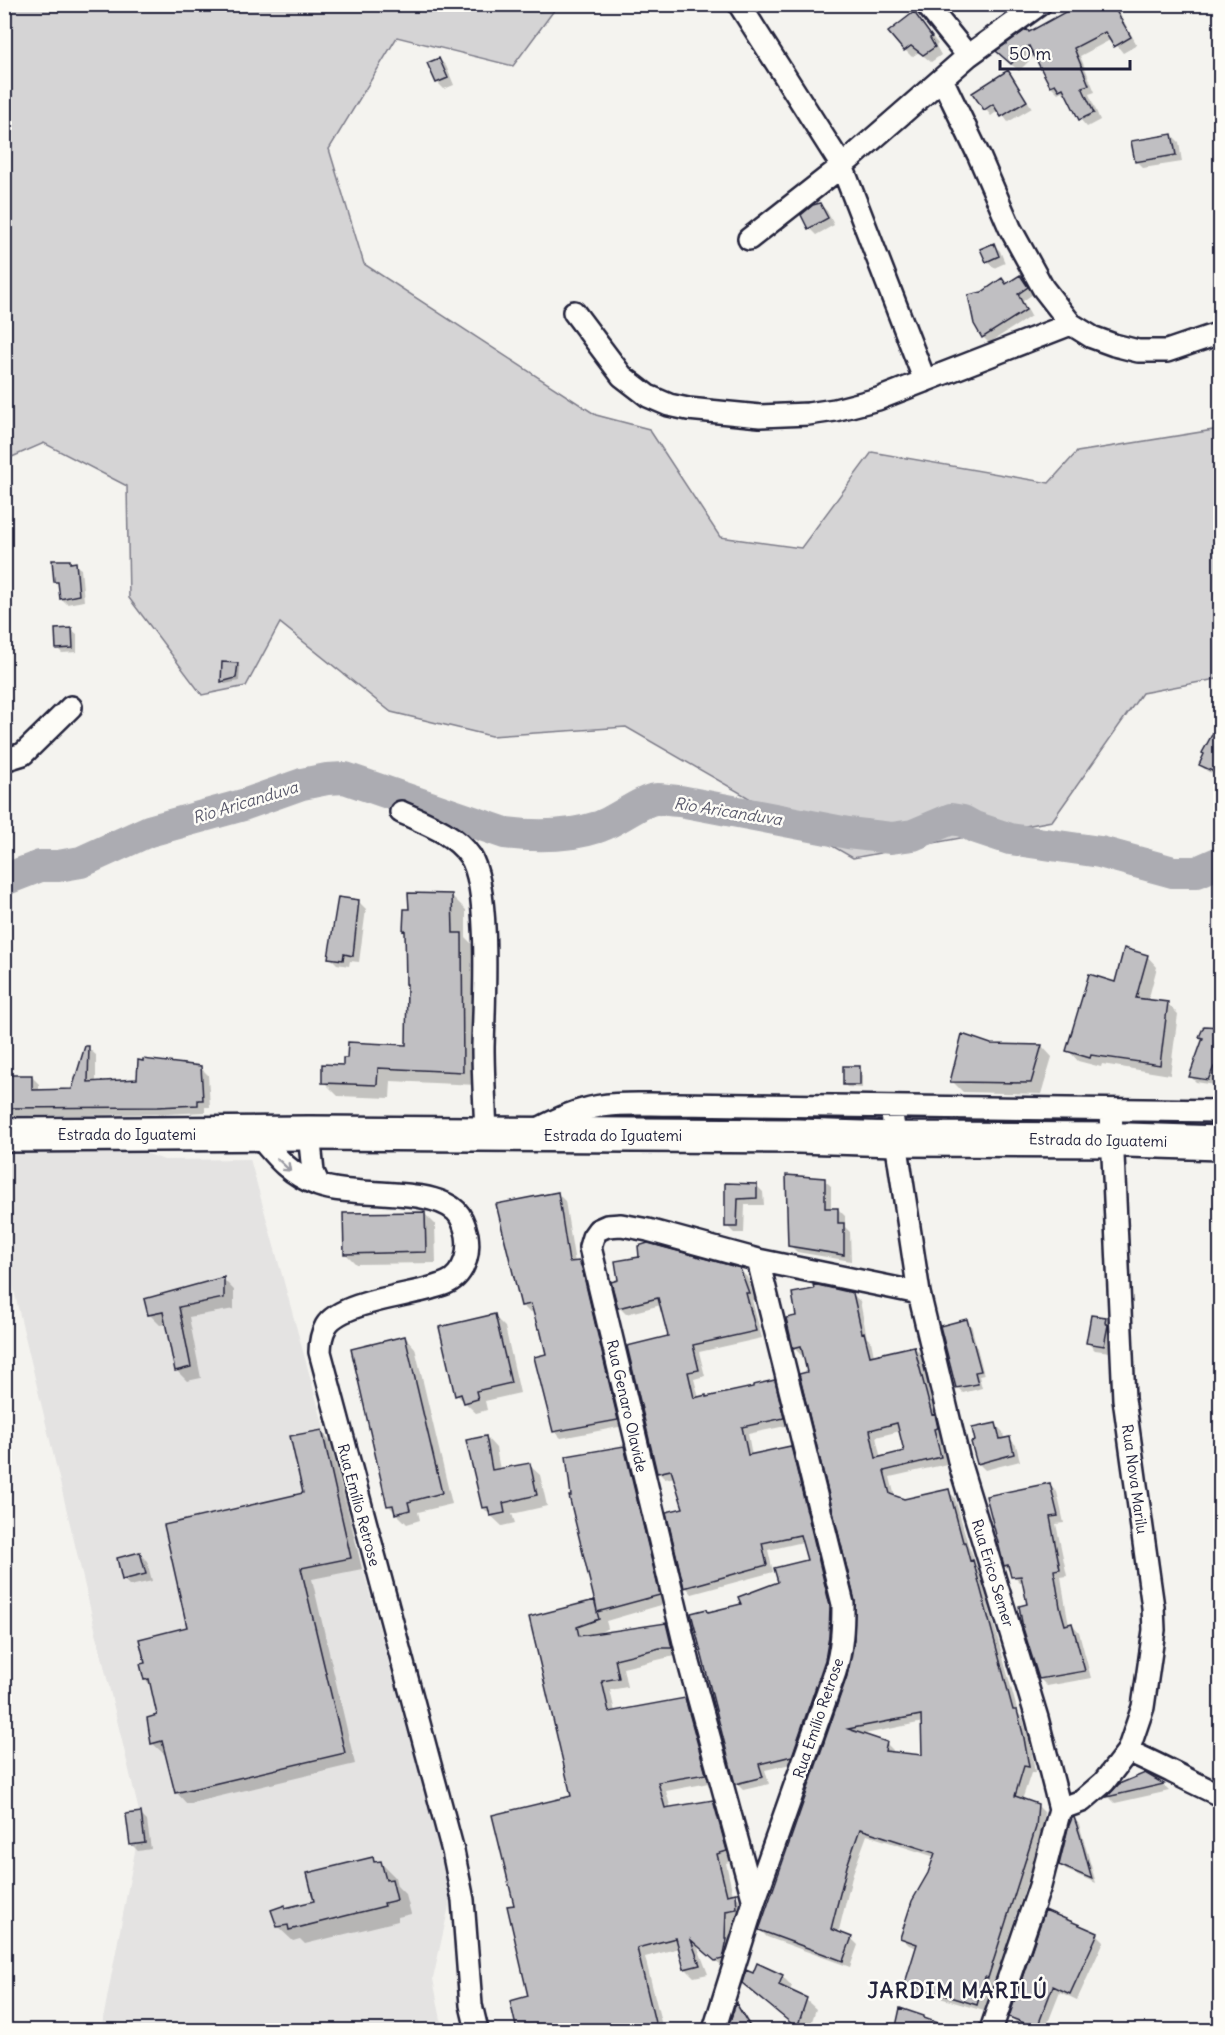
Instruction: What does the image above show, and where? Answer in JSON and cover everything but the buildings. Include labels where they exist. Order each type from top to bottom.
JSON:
[{"type":"main road","name":"Estrada do Iguatemi","points":[[4,1135],[309,1133],[798,1136],[894,1124],[1112,1126],[1221,1143]]},
{"type":"street","points":[[739,4],[842,166],[925,381]]},
{"type":"street","points":[[926,4],[968,56]]},
{"type":"street","points":[[749,239],[842,166],[968,56],[1040,4]]},
{"type":"street","points":[[942,79],[1010,228],[1043,288],[1071,324],[1092,337],[1138,351],[1167,351],[1221,333]]},
{"type":"street","points":[[574,312],[622,376],[648,396],[669,405],[688,409],[760,416],[808,414],[878,399],[1071,324]]},
{"type":"street","points":[[4,760],[23,754],[71,707]]},
{"type":"street","points":[[401,812],[435,827],[455,840],[465,849],[477,869],[484,932],[483,1064],[486,1134]]},
{"type":"street","points":[[1112,1126],[1221,1112]]},
{"type":"street","name":"Rua Erico Semer","points":[[894,1124],[920,1293],[960,1465],[1037,1718],[1060,1809],[1040,1886],[992,2031]]},
{"type":"street","name":"Rua Nova Marilu","points":[[1060,1809],[1082,1801],[1097,1789],[1128,1751],[1143,1707],[1154,1630],[1154,1607],[1124,1400],[1112,1126]]},
{"type":"street","points":[[309,1133],[313,1172],[320,1185]]},
{"type":"street","name":"Rua Emílio Retrose","points":[[256,1134],[282,1164],[298,1176],[320,1185],[345,1192],[431,1199],[445,1203],[456,1211],[463,1222],[467,1237],[464,1266],[449,1283],[340,1312],[326,1324],[321,1337],[320,1352],[453,1851],[463,1900],[471,2005],[477,2031]]},
{"type":"street","name":"Rua Genaro Olavide","points":[[754,1902],[689,1663],[590,1247],[598,1230],[607,1226],[621,1225],[648,1230],[758,1260],[920,1293]]},
{"type":"street","name":"Rua Emílio Retrose","points":[[714,2031],[754,1902],[842,1650],[843,1604],[758,1260]]},
{"type":"street","points":[[1128,1751],[1221,1795]]},
{"type":"shaded area","points":[[5,5],[558,5],[513,66],[397,37],[329,149],[364,264],[596,415],[649,429],[720,537],[801,548],[872,452],[1049,483],[1077,452],[1220,429],[1220,681],[1216,679],[1142,693],[1052,821],[853,858],[626,727],[491,736],[391,712],[280,623],[246,686],[202,695],[129,598],[127,486],[44,443],[5,460]]},
{"type":"shaded area","points":[[133,1148],[164,1160],[250,1159],[452,1892],[433,1979],[443,2030],[101,2030],[141,1820],[5,1253],[4,1151]]},
{"type":"waterway","name":"Rio Aricanduva","points":[[4,880],[40,866],[81,862],[149,831],[243,805],[302,784],[345,778],[505,833],[541,835],[575,833],[605,824],[644,803],[660,799],[848,833],[891,838],[913,835],[951,819],[963,821],[1010,839],[1100,852],[1173,872],[1197,872],[1220,862]]},
{"type":"district","name":"JARDIM MARILÚ","points":[[958,1990]]}]
